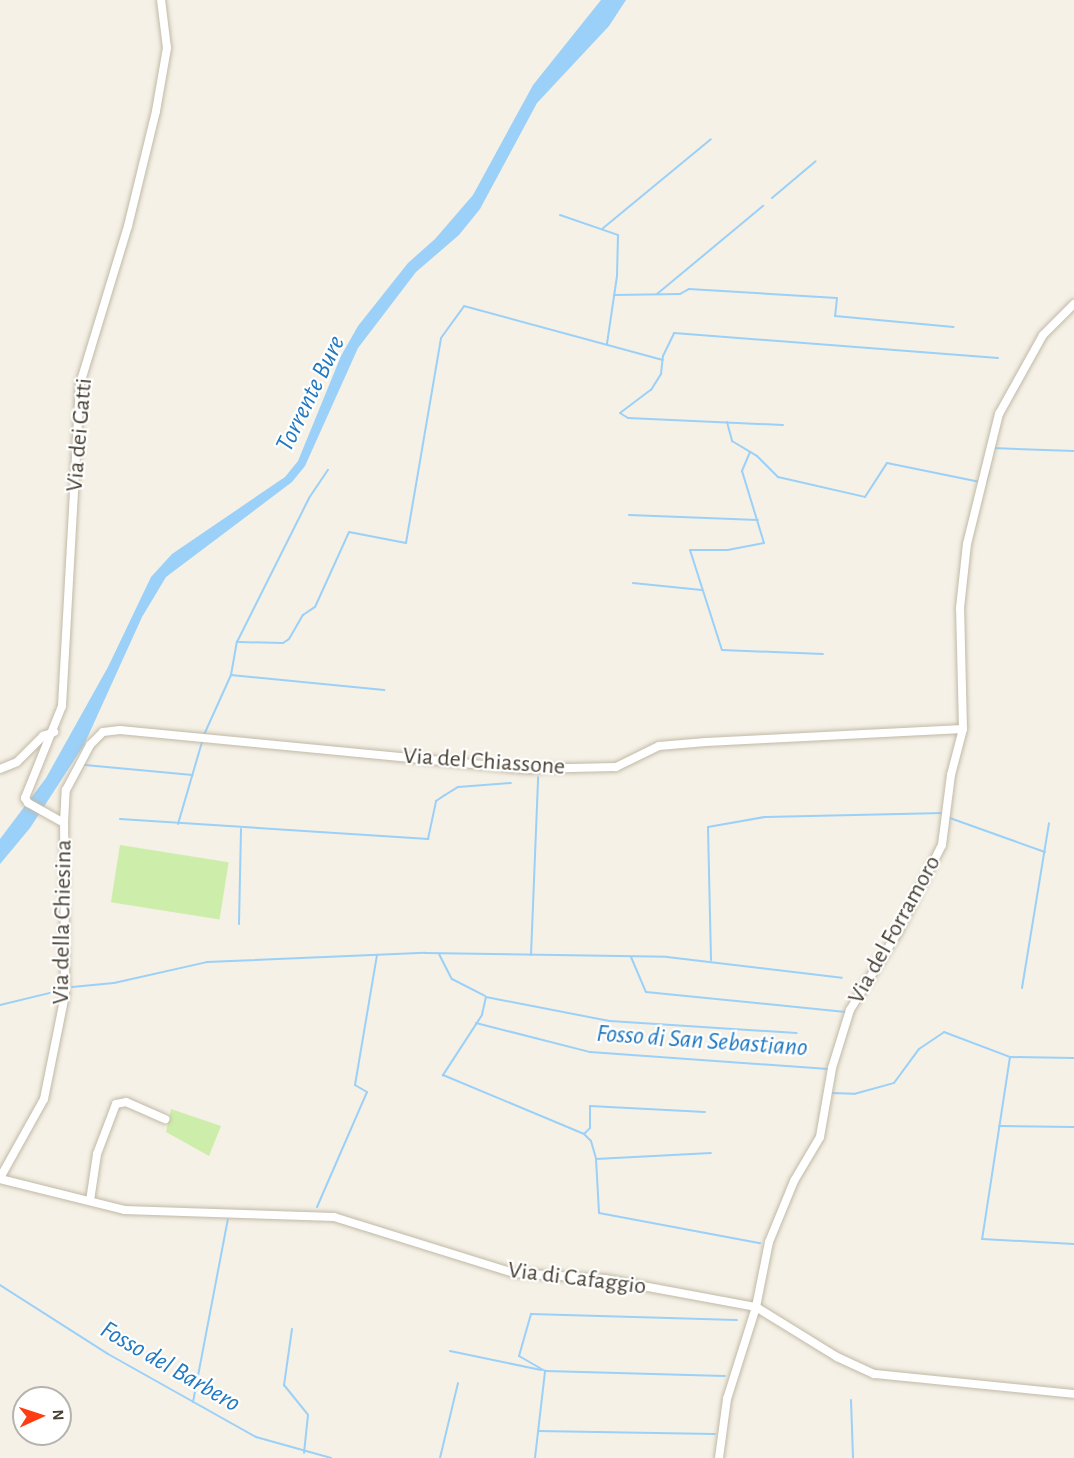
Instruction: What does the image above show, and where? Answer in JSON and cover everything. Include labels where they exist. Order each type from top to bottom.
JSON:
[{"type":"street","name":"Via dei Gatti","points":[[28,803],[25,795],[54,732],[64,698],[80,384],[128,226],[156,111],[166,48],[161,0]]},
{"type":"street","name":"Via del Forramoro","points":[[718,1458],[727,1399],[756,1307],[769,1242],[794,1181],[820,1137],[832,1068],[850,1010],[898,932],[942,845],[951,775],[963,729],[960,608],[979,486],[999,414],[1043,335],[1074,304]]},
{"type":"street","name":"Via del Chiassone","points":[[64,823],[66,790],[90,745],[104,732],[120,730],[527,769],[564,769],[616,767],[659,746],[859,732],[963,729]]},
{"type":"street","points":[[0,769],[17,762],[40,738],[54,732]]},
{"type":"street","name":"Via della Chiesina","points":[[0,1178],[44,1099],[64,1001],[64,823],[28,803]]},
{"type":"street","points":[[90,1201],[97,1154],[116,1104],[128,1103],[165,1119]]},
{"type":"street","name":"Via di Cafaggio","points":[[0,1178],[127,1210],[334,1217],[513,1273],[605,1279],[756,1307],[837,1357],[874,1374],[1074,1394]]},
{"type":"green space","points":[[120,845],[229,862],[220,919],[111,902]]},
{"type":"green space","points":[[171,1109],[221,1126],[209,1156],[166,1132]]},
{"type":"water","points":[[601,0],[626,0],[609,26],[537,103],[480,209],[459,235],[416,272],[358,348],[305,466],[292,482],[166,577],[142,617],[84,745],[30,828],[0,864],[0,839],[46,778],[108,667],[151,577],[172,554],[285,477],[298,461],[341,356],[358,326],[408,263],[435,239],[473,195],[533,85]]},
{"type":"waterway","points":[[602,229],[711,139]]},
{"type":"waterway","points":[[772,198],[816,161]]},
{"type":"waterway","points":[[657,294],[763,206]]},
{"type":"waterway","points":[[560,215],[618,235],[617,276],[607,344]]},
{"type":"waterway","points":[[614,295],[680,294],[689,289],[837,298],[835,316],[953,327]]},
{"type":"waterway","points":[[239,642],[283,643],[289,639],[303,615],[315,607],[349,532],[406,543],[441,338],[464,306],[663,360]]},
{"type":"waterway","points":[[783,425],[628,418],[620,413],[651,390],[661,374],[663,356],[674,333],[998,358]]},
{"type":"waterway","points":[[727,422],[732,441],[757,456],[778,477],[865,497],[887,463],[980,482]]},
{"type":"waterway","points":[[992,448],[1074,451]]},
{"type":"waterway","points":[[750,452],[742,471],[764,543],[728,550],[690,550],[722,650],[823,654]]},
{"type":"waterway","points":[[203,737],[231,675],[237,642],[309,498],[328,470]]},
{"type":"waterway","points":[[986,482],[989,471]]},
{"type":"waterway","points":[[629,515],[758,520]]},
{"type":"waterway","points":[[633,583],[702,590]]},
{"type":"waterway","points":[[231,675],[384,690]]},
{"type":"waterway","points":[[178,824],[202,742]]},
{"type":"waterway","points":[[85,765],[193,775]]},
{"type":"waterway","points":[[531,955],[538,777]]},
{"type":"waterway","points":[[120,819],[428,839],[436,801],[458,787],[511,783]]},
{"type":"waterway","points":[[711,960],[708,827],[765,817],[944,813]]},
{"type":"waterway","points":[[947,817],[1045,852]]},
{"type":"waterway","points":[[1022,988],[1049,823]]},
{"type":"waterway","points":[[239,924],[241,829]]},
{"type":"waterway","points":[[72,987],[114,983],[207,962],[425,953],[667,957],[842,978]]},
{"type":"waterway","name":"Fosso di San Sebastiano","points":[[439,954],[452,979],[485,996]]},
{"type":"waterway","points":[[317,1207],[367,1092],[355,1085],[377,955]]},
{"type":"waterway","points":[[631,957],[646,992],[848,1012]]},
{"type":"waterway","points":[[0,1005],[58,991]]},
{"type":"waterway","points":[[486,997],[482,1015],[443,1075],[584,1134],[591,1141],[596,1159],[599,1213],[760,1243]]},
{"type":"waterway","points":[[486,997],[610,1021],[797,1033]]},
{"type":"waterway","name":"Fosso di San Sebastiano","points":[[476,1023],[590,1052],[828,1069]]},
{"type":"waterway","name":"Fosso di San Sebastiano","points":[[831,1093],[854,1094],[894,1083],[919,1049],[944,1032],[1010,1057],[1074,1058]]},
{"type":"waterway","points":[[1010,1057],[982,1239],[1074,1244]]},
{"type":"waterway","points":[[584,1134],[590,1128],[590,1106],[705,1112]]},
{"type":"waterway","points":[[999,1126],[1074,1127]]},
{"type":"waterway","points":[[596,1159],[711,1153]]},
{"type":"waterway","points":[[193,1402],[228,1219]]},
{"type":"waterway","name":"Fosso del Barbero","points":[[0,1285],[108,1354],[256,1437],[331,1458]]},
{"type":"waterway","points":[[545,1371],[519,1356],[531,1314],[737,1320]]},
{"type":"waterway","points":[[292,1329],[284,1385],[308,1415],[304,1453]]},
{"type":"waterway","points":[[450,1351],[541,1370]]},
{"type":"waterway","points":[[535,1458],[545,1371]]},
{"type":"waterway","points":[[546,1371],[725,1376]]},
{"type":"waterway","points":[[440,1458],[458,1383]]},
{"type":"waterway","points":[[851,1400],[853,1458]]},
{"type":"waterway","points":[[538,1431],[715,1434]]},
{"type":"water label","name":"Torrente Bure","points":[[311,394]]}]
